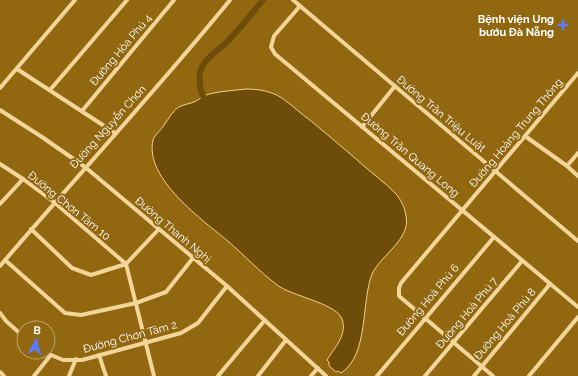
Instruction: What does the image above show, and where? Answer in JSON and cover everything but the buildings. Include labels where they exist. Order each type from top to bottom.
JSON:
[{"type":"street","points":[[0,88],[75,0]]},
{"type":"street","points":[[50,90],[127,0]]},
{"type":"street","name":"Đường Hòa Phú 4","points":[[82,111],[174,0]]},
{"type":"street","name":"Đường Nguyễn Chơn","points":[[0,266],[54,202],[165,78],[229,0]]},
{"type":"street","name":"Đường Trần Triệu Luật","points":[[293,0],[578,240]]},
{"type":"street","name":"Đường Trần Quang Long","points":[[300,6],[274,36],[271,47],[276,54],[578,307]]},
{"type":"street","points":[[17,69],[115,133]]},
{"type":"street","name":"Đường Hoàng Trung Thông","points":[[493,376],[399,296],[399,288],[401,283],[578,73]]},
{"type":"street","points":[[362,127],[395,86]]},
{"type":"street","name":"Đường Thanh Nghị","points":[[0,110],[85,167],[158,230],[227,286],[326,376]]},
{"type":"street","points":[[525,136],[567,166],[578,176]]},
{"type":"street","points":[[567,166],[578,153]]},
{"type":"street","name":"Đường Chơn Tâm 10","points":[[0,164],[54,202],[126,264]]},
{"type":"street","points":[[0,204],[23,179]]},
{"type":"street","points":[[31,229],[72,268],[92,275],[126,264],[158,230]]},
{"type":"street","name":"Đường Hoà Phú 6","points":[[377,376],[494,237]]},
{"type":"street","points":[[5,260],[65,313],[81,315],[102,312],[136,303],[166,292],[193,258]]},
{"type":"street","name":"Đường Hoà Phú 7","points":[[425,376],[522,261]]},
{"type":"street","points":[[126,264],[154,376]]},
{"type":"street","name":"Đường Hoà Phú 8","points":[[474,376],[550,284]]},
{"type":"street","name":"Đường Chơn Tâm 2","points":[[56,358],[63,360],[82,360],[182,333],[198,323],[227,286]]},
{"type":"street","points":[[0,313],[16,330]]},
{"type":"street","points":[[529,376],[578,317]]},
{"type":"street","points":[[218,376],[264,320]]},
{"type":"street","points":[[258,376],[286,340]]},
{"type":"street","points":[[100,355],[106,376]]},
{"type":"street","points":[[68,376],[76,359]]},
{"type":"street","points":[[34,376],[47,360]]},
{"type":"street","points":[[311,376],[318,368]]},
{"type":"street","points":[[0,372],[4,376]]},
{"type":"shaded area","points":[[245,89],[269,92],[286,101],[389,187],[398,196],[405,210],[406,224],[404,232],[372,274],[366,299],[363,327],[356,354],[350,365],[341,373],[338,371],[336,372],[329,366],[329,362],[327,360],[340,340],[342,334],[343,323],[337,312],[292,293],[271,280],[178,198],[166,184],[153,155],[153,140],[155,136],[172,114],[181,106],[194,102],[208,94]]},
{"type":"waterway","points":[[203,96],[200,86],[200,72],[203,65],[232,37],[263,0]]},
{"type":"place","name":"Bệnh viện Ung bướu Đà Nẵng","points":[[563,25]]}]
